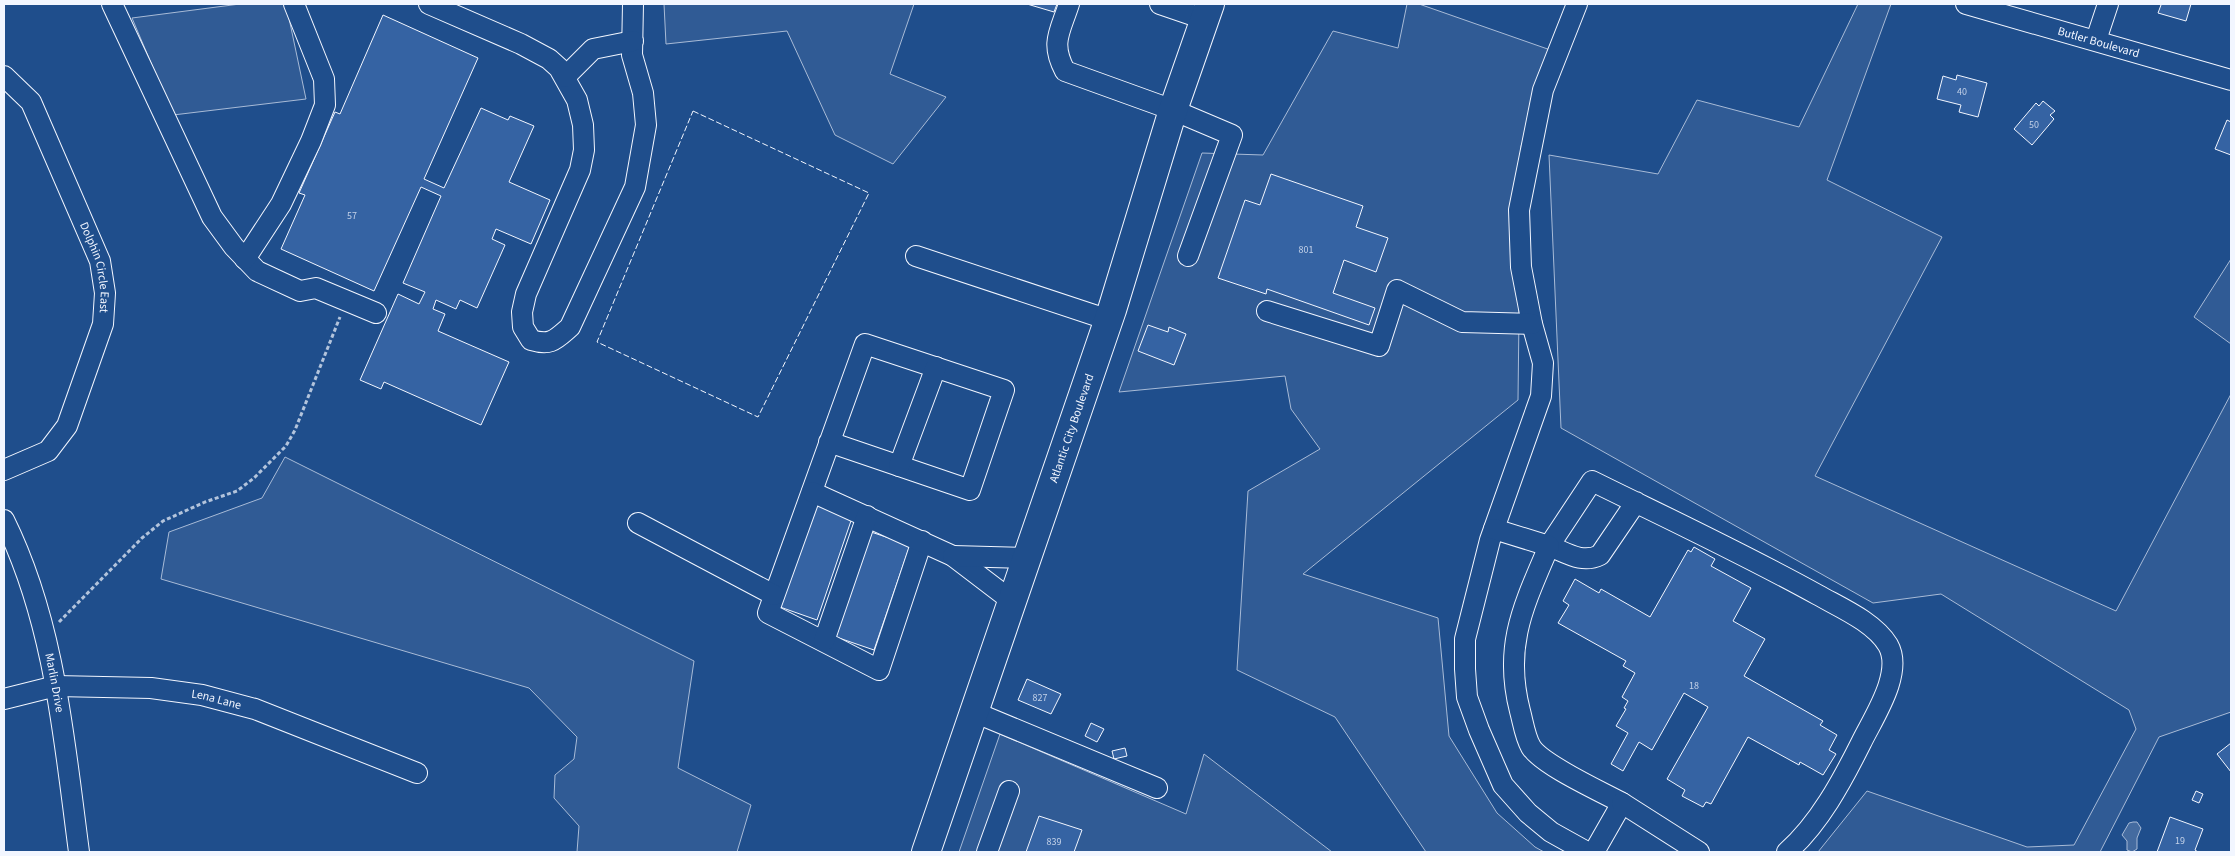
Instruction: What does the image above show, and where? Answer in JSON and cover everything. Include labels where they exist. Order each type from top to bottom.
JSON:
[{"type":"highway","name":"Atlantic City Boulevard","points":[[927,852],[1109,320],[1173,110],[1207,11]]},
{"type":"street","points":[[112,4],[212,217],[234,247],[257,271],[300,291],[316,288],[376,313]]},
{"type":"street","points":[[245,259],[281,204],[325,105],[324,79],[294,4]]},
{"type":"street","points":[[429,4],[521,44],[549,59],[565,77],[576,100],[583,125],[583,157],[580,170],[534,272],[522,312],[523,327],[531,340],[545,344],[557,339],[570,328],[635,187],[646,125],[643,93],[632,55],[633,4]]},
{"type":"street","points":[[1069,4],[1056,46],[1057,56],[1065,71],[1173,110],[1232,135],[1188,256]]},
{"type":"street","points":[[1160,4],[1207,11]]},
{"type":"street","points":[[1577,4],[1543,90],[1519,210],[1521,267],[1532,324],[1543,364],[1541,396],[1494,529],[1465,639],[1467,697],[1479,730],[1504,785],[1528,813],[1551,832],[1587,852]]},
{"type":"street","name":"Butler Boulevard","points":[[1966,4],[2231,80]]},
{"type":"street","points":[[2096,40],[2108,4]]},
{"type":"street","points":[[565,77],[593,50],[633,40]]},
{"type":"street","name":"Dolphin Circle East","points":[[4,76],[31,102],[100,261],[105,293],[103,324],[67,426],[48,451],[4,470]]},
{"type":"street","points":[[916,256],[1109,320]]},
{"type":"street","points":[[1267,311],[1378,346],[1397,290],[1462,322],[1532,324]]},
{"type":"street","points":[[829,442],[970,490],[1004,390],[865,344],[829,442],[768,613],[879,670],[922,541]]},
{"type":"street","points":[[899,466],[936,367]]},
{"type":"street","points":[[1700,852],[1622,803],[1544,760],[1532,748],[1524,728],[1514,689],[1512,660],[1522,610],[1549,546],[1592,481],[1776,571],[1873,628],[1888,646],[1893,662],[1890,685],[1843,776],[1820,814],[1787,852]]},
{"type":"street","points":[[812,492],[953,556],[1012,602]]},
{"type":"street","points":[[1494,529],[1549,546],[1581,559],[1591,560],[1600,555],[1636,502]]},
{"type":"street","points":[[824,642],[867,516]]},
{"type":"street","name":"Marlin Drive","points":[[4,520],[17,546],[35,599],[45,637],[56,686],[79,852]]},
{"type":"street","points":[[638,523],[774,595]]},
{"type":"street","points":[[953,556],[1027,558]]},
{"type":"street","name":"Lena Lane","points":[[4,699],[56,686],[151,688],[202,694],[255,709],[417,773]]},
{"type":"street","points":[[974,712],[1157,788]]},
{"type":"street","points":[[987,852],[1009,791]]},
{"type":"street","points":[[1594,852],[1622,803]]},
{"type":"path","points":[[45,637],[142,538],[163,520],[237,491],[254,478],[286,446],[295,430],[346,300]]},
{"type":"shaded area","points":[[240,4],[286,4],[306,99],[173,115],[132,18]]},
{"type":"shaded area","points":[[664,4],[914,4],[890,74],[946,97],[893,164],[835,135],[787,31],[666,44]]},
{"type":"shaded area","points":[[1407,4],[1419,4],[1559,53],[1521,146],[1518,400],[1303,574],[1438,618],[1449,736],[1497,813],[1535,847],[1544,852],[1426,852],[1335,717],[1237,670],[1248,491],[1320,449],[1291,409],[1285,376],[1119,392],[1202,153],[1263,155],[1333,31],[1398,48]]},
{"type":"shaded area","points":[[1858,4],[1891,4],[1827,180],[1942,237],[1815,476],[2116,611],[2231,394],[2231,712],[2159,737],[2100,852],[1818,852],[1867,791],[2027,847],[2074,845],[2136,729],[2129,710],[1941,594],[1873,603],[1561,428],[1549,155],[1658,174],[1697,100],[1799,127]]},
{"type":"shaded area","points":[[2231,259],[2231,344],[2194,317]]},
{"type":"shaded area","points":[[285,457],[694,661],[678,768],[751,805],[737,852],[577,852],[579,826],[554,798],[555,775],[574,759],[577,737],[529,688],[161,579],[169,532],[262,498]]},
{"type":"shaded area","points":[[1000,734],[1186,814],[1204,754],[1332,852],[959,852]]},
{"type":"shaded area","points":[[2137,822],[2141,828],[2137,838],[2137,849],[2132,852],[2127,850],[2127,841],[2122,835],[2129,823]]},
{"type":"building","points":[[1027,4],[1057,4],[1054,12]]},
{"type":"building","points":[[2159,4],[2191,4],[2186,21],[2158,13],[2161,5]]},
{"type":"building","points":[[383,15],[478,58],[424,179],[444,188],[481,108],[508,120],[510,116],[534,126],[509,182],[550,200],[531,244],[496,229],[492,239],[505,245],[477,308],[460,300],[456,309],[436,300],[433,309],[445,314],[438,331],[509,362],[481,425],[384,382],[381,389],[360,380],[398,294],[419,304],[425,292],[403,283],[441,196],[421,187],[374,291],[281,249],[305,195],[299,193],[335,112],[340,114]]},
{"type":"building","points":[[1957,75],[1987,83],[1978,117],[1959,112],[1961,105],[1937,99],[1943,76],[1956,80]]},
{"type":"building","points":[[2043,101],[2055,111],[2050,115],[2054,119],[2032,145],[2014,129],[2036,103],[2039,106]]},
{"type":"building","points":[[2227,120],[2231,122],[2231,155],[2215,149]]},
{"type":"building","points":[[1271,174],[1363,206],[1356,227],[1388,238],[1376,272],[1344,260],[1333,293],[1375,308],[1369,325],[1267,289],[1266,294],[1218,278],[1245,200],[1260,205]]},
{"type":"building","points":[[1148,325],[1168,332],[1169,327],[1186,334],[1174,365],[1138,351]]},
{"type":"building","points":[[815,502],[853,515],[817,620],[780,607]]},
{"type":"building","points":[[871,532],[910,545],[874,650],[836,637]]},
{"type":"building","points":[[1694,547],[1715,559],[1711,566],[1751,588],[1733,621],[1765,639],[1744,676],[1823,721],[1820,725],[1837,735],[1829,750],[1836,754],[1823,775],[1800,762],[1799,765],[1748,737],[1711,804],[1706,802],[1703,807],[1682,796],[1685,790],[1667,779],[1708,707],[1684,693],[1652,750],[1639,742],[1623,771],[1611,764],[1628,733],[1616,726],[1626,709],[1624,708],[1628,701],[1622,697],[1635,673],[1623,666],[1626,661],[1558,623],[1569,605],[1563,601],[1575,579],[1599,593],[1601,589],[1650,617],[1688,550],[1691,552]]},
{"type":"building","points":[[1027,679],[1061,694],[1051,714],[1018,700]]},
{"type":"building","points":[[1091,723],[1104,729],[1097,742],[1085,736]]},
{"type":"building","points":[[2231,743],[2231,772],[2217,754]]},
{"type":"building","points":[[1125,748],[1127,756],[1114,759],[1112,751]]},
{"type":"building","points":[[2196,791],[2203,794],[2199,803],[2192,800]]},
{"type":"building","points":[[1039,816],[1082,830],[1074,852],[1026,852]]},
{"type":"building","points":[[2170,817],[2203,829],[2195,850],[2198,852],[2157,852]]},
{"type":"fence","points":[[693,111],[869,193],[758,417],[597,342],[693,111]]}]
